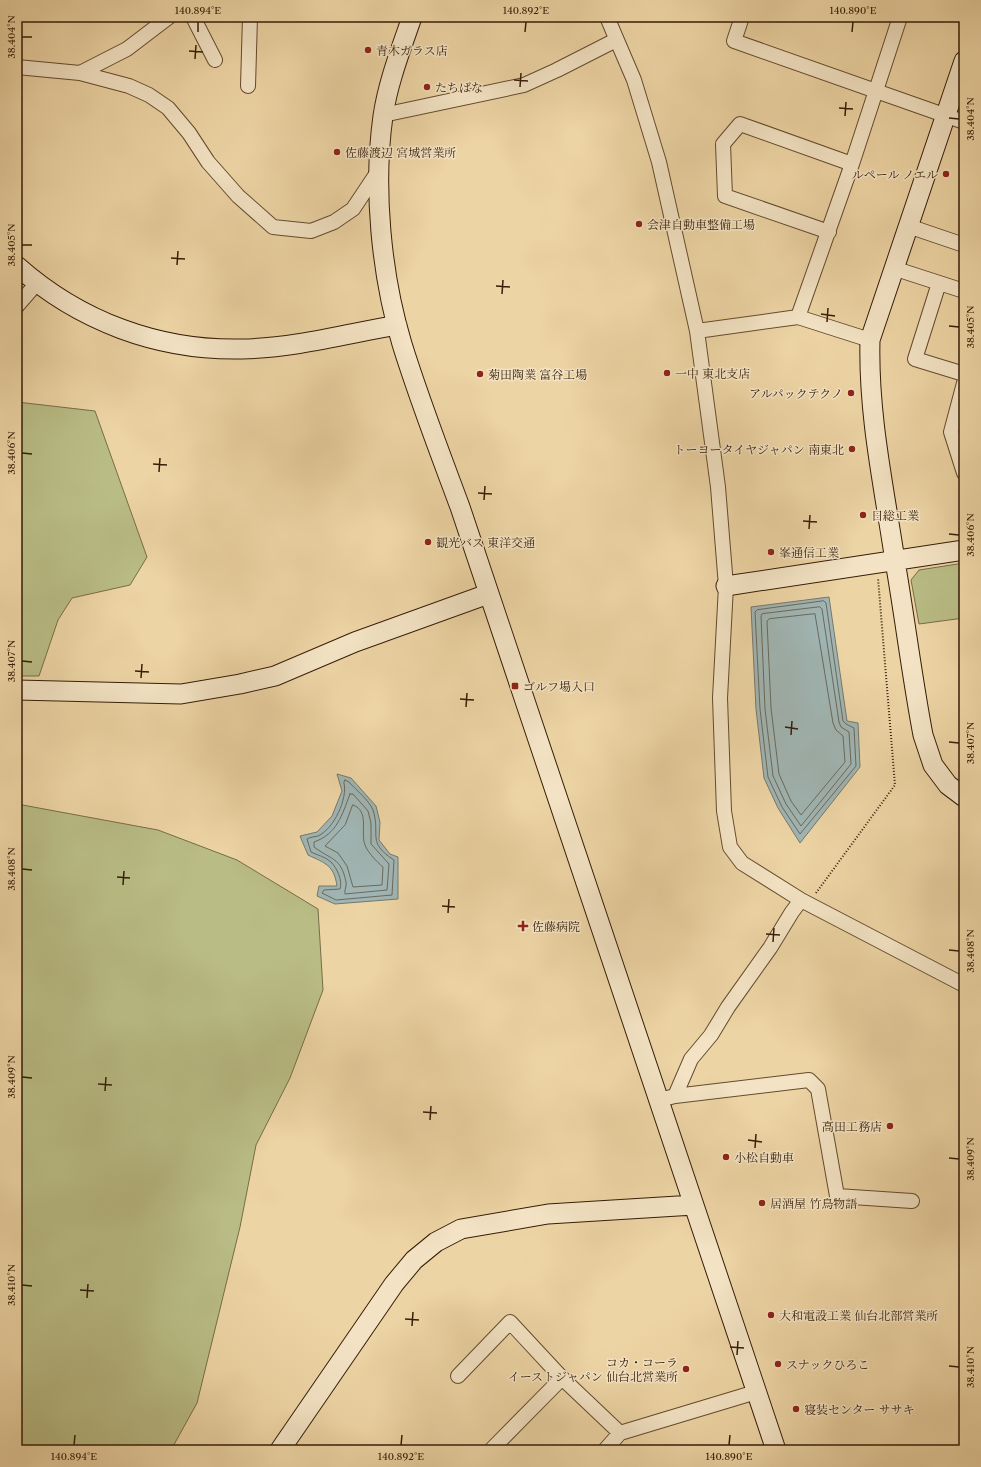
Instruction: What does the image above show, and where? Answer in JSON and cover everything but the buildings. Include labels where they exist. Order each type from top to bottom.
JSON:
[{"type":"street","points":[[80,74],[127,49],[169,17]]},
{"type":"street","points":[[194,17],[215,60]]},
{"type":"street","points":[[248,86],[250,17]]},
{"type":"street","points":[[412,17],[391,82],[383,115],[380,169],[383,246],[397,325],[419,395],[460,507],[488,594],[667,1098],[694,1205],[776,1450]]},
{"type":"street","points":[[607,17],[634,80],[659,162],[697,331],[718,487],[726,586],[720,698],[724,811],[730,846],[742,863],[801,900],[964,985]]},
{"type":"street","points":[[742,17],[734,41],[964,122]]},
{"type":"street","points":[[798,317],[829,232],[900,17]]},
{"type":"street","points":[[383,115],[524,85],[616,40]]},
{"type":"street","points":[[964,62],[870,340],[869,371],[872,414],[885,504],[923,735],[933,765],[948,785],[964,797]]},
{"type":"street","points":[[17,67],[80,74],[129,86],[150,94],[168,108],[190,133],[208,162],[238,196],[273,227],[311,231],[334,222],[353,209],[380,169]]},
{"type":"street","points":[[829,232],[725,196],[723,144],[740,124],[852,164]]},
{"type":"street","points":[[908,226],[964,245]]},
{"type":"street","points":[[17,266],[37,283],[74,308],[112,327],[153,340],[195,348],[242,349],[278,346],[397,325]]},
{"type":"street","points":[[894,268],[964,291]]},
{"type":"street","points":[[17,306],[37,283]]},
{"type":"street","points":[[939,283],[915,359],[964,374]]},
{"type":"street","points":[[697,331],[798,317],[870,340]]},
{"type":"street","points":[[964,383],[951,432],[964,473]]},
{"type":"street","points":[[726,586],[964,550]]},
{"type":"street","points":[[17,690],[181,694],[240,684],[275,676],[355,642],[488,594]]},
{"type":"street","points":[[667,1098],[691,1059],[711,1035],[728,1007],[770,948],[801,900]]},
{"type":"street","points":[[667,1098],[809,1080],[818,1089],[837,1196],[912,1200]]},
{"type":"street","points":[[280,1450],[394,1284],[414,1260],[436,1242],[461,1228],[548,1214],[694,1205]]},
{"type":"street","points":[[458,1376],[510,1322],[562,1378],[620,1434]]},
{"type":"street","points":[[491,1450],[562,1378]]},
{"type":"street","points":[[605,1450],[620,1434],[756,1392]]},
{"type":"path","points":[[801,900],[818,892],[895,785],[877,562]]},
{"type":"green space","points":[[17,402],[95,411],[147,557],[130,585],[72,598],[58,620],[39,676],[17,676]]},
{"type":"green space","points":[[964,563],[964,618],[919,624],[911,580],[919,570]]},
{"type":"green space","points":[[17,804],[158,830],[237,860],[318,909],[323,990],[290,1078],[256,1145],[240,1227],[197,1403],[171,1450],[17,1450]]},
{"type":"water","points":[[829,597],[847,721],[858,723],[860,767],[800,843],[778,808],[764,778],[756,709],[751,607]]},
{"type":"water","points":[[337,774],[351,778],[376,806],[380,822],[379,840],[390,854],[398,857],[398,899],[335,904],[317,896],[319,886],[337,886],[336,879],[334,873],[328,866],[308,855],[300,836],[317,832],[332,816],[342,791]]},
{"type":"place","name":"青木ガラス店","points":[[368,50]]},
{"type":"place","name":"たちばな","points":[[427,87]]},
{"type":"place","name":"佐藤渡辺 宮城営業所","points":[[337,152]]},
{"type":"place","name":"ルペール ノエル","points":[[946,174]]},
{"type":"place","name":"会津自動車整備工場","points":[[639,224]]},
{"type":"place","name":"一中 東北支店","points":[[667,373]]},
{"type":"place","name":"菊田陶業 富谷工場","points":[[480,374]]},
{"type":"place","name":"アルパックテクノ","points":[[851,393]]},
{"type":"place","name":"トーヨータイヤジャパン 南東北","points":[[852,449]]},
{"type":"place","name":"日総工業","points":[[863,515]]},
{"type":"place","name":"観光バス 東洋交通","points":[[428,542]]},
{"type":"place","name":"峯通信工業","points":[[771,552]]},
{"type":"place","name":"ゴルフ場入口","points":[[515,686]]},
{"type":"place","name":"佐藤病院","points":[[523,926]]},
{"type":"place","name":"高田工務店","points":[[890,1126]]},
{"type":"place","name":"小松自動車","points":[[726,1157]]},
{"type":"place","name":"居酒屋 竹鳥物語","points":[[762,1203]]},
{"type":"place","name":"大和電設工業 仙台北部営業所","points":[[771,1315]]},
{"type":"place","name":"スナックひろこ","points":[[778,1364]]},
{"type":"place","name":"コカ・コーラ イーストジャパン 仙台北営業所","points":[[686,1369]]},
{"type":"place","name":"寝装センター ササキ","points":[[796,1409]]}]
